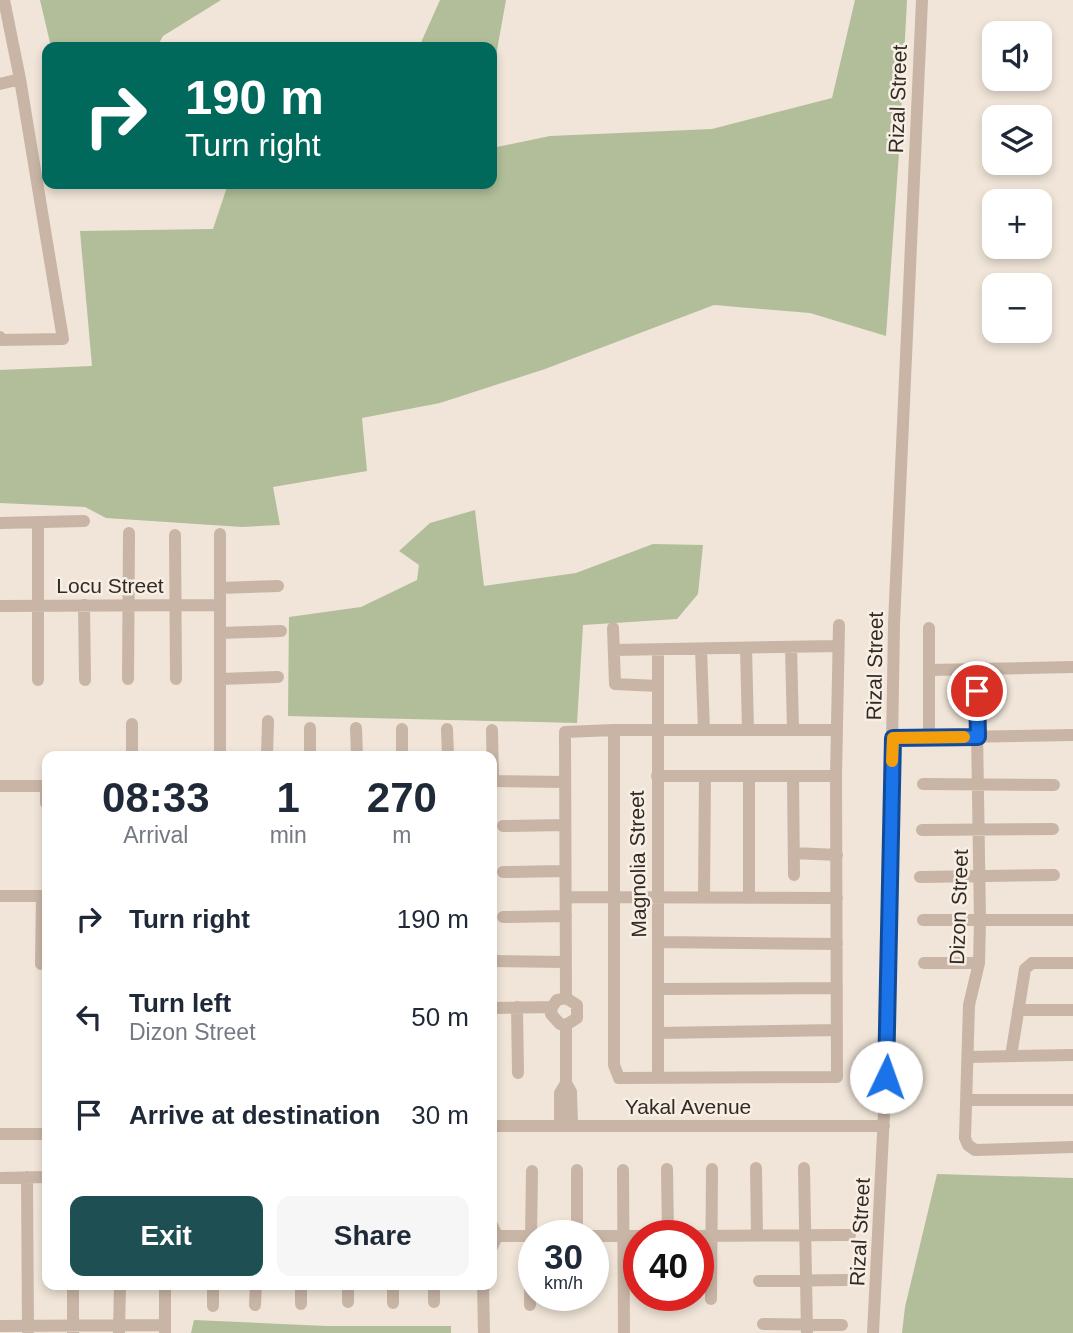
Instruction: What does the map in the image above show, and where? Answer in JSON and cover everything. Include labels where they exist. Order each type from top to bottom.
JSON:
[{"type":"street","points":[[0,337],[0,340],[63,339],[20,79],[4,0]]},
{"type":"street","name":"Rizal Street","points":[[873,1333],[884,1126],[894,624],[922,0]]},
{"type":"street","points":[[0,84],[20,79]]},
{"type":"street","points":[[0,523],[84,522]]},
{"type":"street","points":[[37,523],[38,680]]},
{"type":"street","points":[[128,679],[129,533]]},
{"type":"street","points":[[220,534],[220,751]]},
{"type":"street","points":[[175,536],[176,679]]},
{"type":"street","points":[[220,588],[278,586]]},
{"type":"street","points":[[84,605],[85,680]]},
{"type":"street","name":"Locu Street","points":[[0,606],[220,605]]},
{"type":"street","points":[[614,730],[614,1065],[619,1078],[837,1077],[836,776],[839,625]]},
{"type":"street","points":[[613,628],[615,684],[657,686]]},
{"type":"street","points":[[929,628],[929,738]]},
{"type":"street","points":[[220,633],[281,631]]},
{"type":"street","points":[[614,650],[838,646]]},
{"type":"street","points":[[791,647],[793,730]]},
{"type":"street","points":[[746,648],[748,730]]},
{"type":"street","points":[[701,649],[704,730]]},
{"type":"street","name":"Magnolia Street","points":[[658,650],[658,1078]]},
{"type":"street","points":[[930,670],[1073,667]]},
{"type":"street","name":"Dizon Street","points":[[976,668],[979,963],[969,1005],[965,1138],[968,1145],[975,1150],[1073,1147]]},
{"type":"street","points":[[220,680],[278,677]]},
{"type":"street","points":[[267,751],[268,721]]},
{"type":"street","points":[[132,724],[132,751]]},
{"type":"street","points":[[310,728],[310,751]]},
{"type":"street","points":[[356,728],[356,751]]},
{"type":"street","points":[[402,729],[402,751]]},
{"type":"street","points":[[447,729],[448,751]]},
{"type":"street","points":[[492,730],[492,751]]},
{"type":"street","points":[[566,998],[565,732],[837,730]]},
{"type":"street","points":[[893,738],[1073,735]]},
{"type":"street","points":[[657,776],[836,776]]},
{"type":"street","points":[[704,898],[705,776]]},
{"type":"street","points":[[749,776],[749,898]]},
{"type":"street","points":[[793,776],[794,875]]},
{"type":"street","points":[[497,781],[565,782]]},
{"type":"street","points":[[923,784],[1054,785]]},
{"type":"street","points":[[0,786],[42,786]]},
{"type":"street","points":[[503,825],[565,825]]},
{"type":"street","points":[[922,830],[1053,829]]},
{"type":"street","points":[[794,853],[837,855]]},
{"type":"street","points":[[503,872],[565,870]]},
{"type":"street","points":[[920,877],[1054,875]]},
{"type":"street","points":[[0,896],[42,896]]},
{"type":"street","points":[[566,898],[837,898]]},
{"type":"street","points":[[503,917],[566,916]]},
{"type":"street","points":[[923,920],[1073,920]]},
{"type":"street","points":[[659,942],[837,944]]},
{"type":"street","points":[[41,964],[42,947]]},
{"type":"street","points":[[497,961],[566,962]]},
{"type":"street","points":[[924,964],[979,963]]},
{"type":"street","points":[[1011,1056],[1025,970],[1032,964],[1073,963]]},
{"type":"street","points":[[659,989],[837,988]]},
{"type":"street","points":[[566,998],[572,1000],[578,1012],[572,1023],[566,1025],[554,1020],[551,1014],[557,1000],[566,998]]},
{"type":"street","points":[[497,1007],[552,1007]]},
{"type":"street","points":[[517,1007],[518,1073]]},
{"type":"street","points":[[1018,1010],[1073,1010]]},
{"type":"street","points":[[566,1025],[566,1083],[571,1093],[566,1126]]},
{"type":"street","points":[[658,1033],[837,1030]]},
{"type":"street","points":[[969,1057],[1073,1055]]},
{"type":"street","points":[[967,1100],[1073,1100]]},
{"type":"street","name":"Yakal Avenue","points":[[497,1126],[884,1126]]},
{"type":"street","points":[[0,1134],[42,1134]]},
{"type":"street","points":[[756,1168],[757,1236]]},
{"type":"street","points":[[804,1168],[806,1329]]},
{"type":"street","points":[[667,1169],[668,1220]]},
{"type":"street","points":[[707,1220],[712,1169]]},
{"type":"street","points":[[577,1170],[577,1220]]},
{"type":"street","points":[[609,1236],[623,1236],[622,1170]]},
{"type":"street","points":[[532,1171],[532,1220]]},
{"type":"street","points":[[27,1177],[28,1329]]},
{"type":"street","points":[[0,1178],[42,1177]]},
{"type":"street","points":[[714,1236],[850,1235]]},
{"type":"street","points":[[497,1236],[518,1236]]},
{"type":"street","points":[[760,1281],[846,1280]]},
{"type":"street","points":[[73,1290],[74,1329]]},
{"type":"street","points":[[119,1329],[120,1290]]},
{"type":"street","points":[[0,1326],[28,1329],[165,1329],[165,1290]]},
{"type":"street","points":[[213,1290],[213,1306]]},
{"type":"street","points":[[256,1290],[256,1305]]},
{"type":"street","points":[[301,1290],[301,1304]]},
{"type":"street","points":[[348,1290],[348,1302]]},
{"type":"street","points":[[393,1290],[393,1303]]},
{"type":"street","points":[[434,1290],[434,1302]]},
{"type":"street","points":[[483,1290],[484,1333]]},
{"type":"street","points":[[624,1311],[624,1333]]},
{"type":"street","points":[[763,1324],[806,1329],[842,1325]]},
{"type":"green space","points":[[40,0],[221,0],[163,36],[160,42],[50,42]]},
{"type":"green space","points":[[440,0],[506,0],[497,50],[497,42],[421,42]]},
{"type":"green space","points":[[855,0],[907,0],[886,336],[810,313],[714,305],[545,369],[440,403],[362,418],[367,471],[273,487],[280,525],[242,527],[106,518],[85,507],[0,503],[0,370],[92,366],[80,231],[213,229],[226,189],[497,189],[497,147],[550,136],[712,129],[832,98]]},
{"type":"green space","points":[[475,510],[484,586],[576,573],[653,544],[703,545],[698,594],[677,619],[583,625],[577,723],[288,716],[289,617],[361,607],[417,580],[419,565],[399,551],[430,523]]},
{"type":"green space","points":[[937,1174],[1073,1178],[1073,1333],[902,1333],[905,1307]]},
{"type":"green space","points":[[194,1320],[326,1326],[451,1326],[451,1333],[191,1333]]},
{"type":"slow traffic","points":[[892,761],[893,738],[964,737]]},
{"type":"route","points":[[886,1077],[893,738],[978,737],[977,691]]}]
